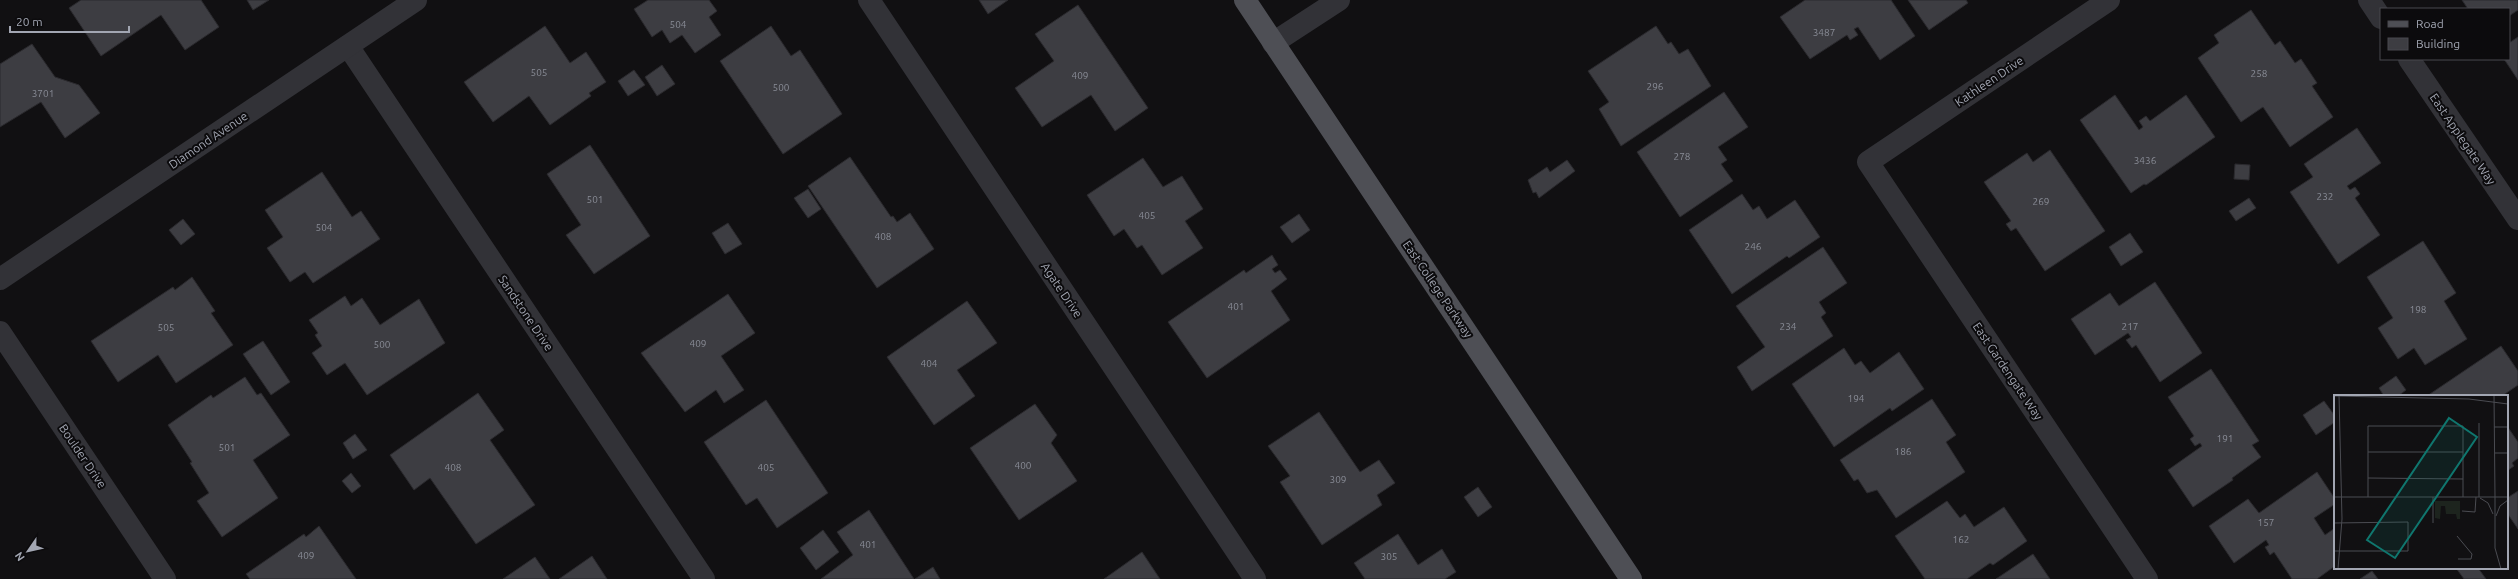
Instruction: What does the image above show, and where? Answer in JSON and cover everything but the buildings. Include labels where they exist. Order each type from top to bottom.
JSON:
[{"type":"main road","name":"East College Parkway","points":[[1245,0],[1631,579]]},
{"type":"street","name":"Diamond Avenue","points":[[0,279],[416,0]]},
{"type":"street","name":"Agate Drive","points":[[869,0],[1255,579]]},
{"type":"street","points":[[1273,42],[1339,0]]},
{"type":"street","name":"Kathleen Drive","points":[[1868,162],[2109,0]]},
{"type":"street","points":[[2369,0],[2380,16]]},
{"type":"street","name":"Sandstone Drive","points":[[348,46],[704,579]]},
{"type":"street","name":"East Applegate Way","points":[[2410,60],[2518,219]]},
{"type":"street","name":"East Gardengate Way","points":[[1868,162],[2147,579]]},
{"type":"street","name":"Boulder Drive","points":[[0,332],[165,579]]}]
